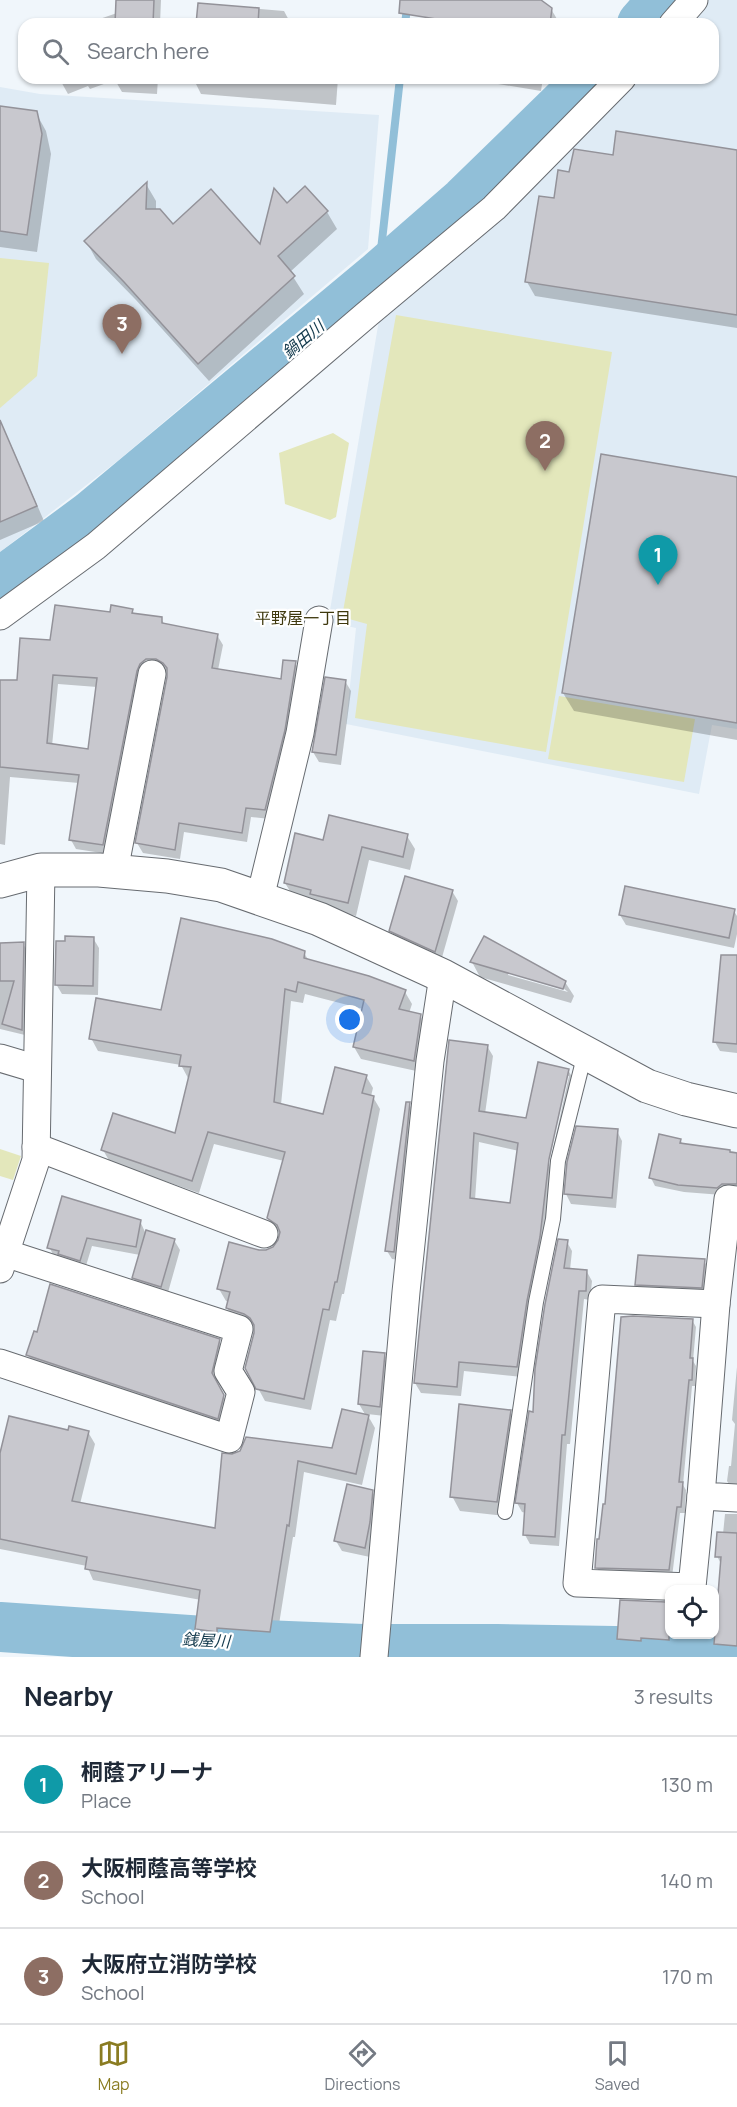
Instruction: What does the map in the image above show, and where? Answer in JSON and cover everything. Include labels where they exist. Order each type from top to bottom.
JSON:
[{"type":"street","points":[[678,18],[694,0]]},
{"type":"street","points":[[0,616],[96,546],[462,236],[494,208],[616,84]]},
{"type":"street","points":[[260,898],[300,733],[319,620]]},
{"type":"street","points":[[114,871],[152,674]]},
{"type":"street","points":[[0,1363],[229,1439],[241,1392],[228,1371],[239,1329],[5,1244],[36,1160],[41,870]]},
{"type":"street","points":[[0,881],[41,870],[114,871],[167,876],[221,885],[319,919],[443,976],[646,1086],[686,1099],[737,1111]]},
{"type":"street","points":[[374,1657],[430,1061],[443,976]]},
{"type":"street","points":[[0,1058],[37,1069]]},
{"type":"street","points":[[36,1147],[264,1234]]},
{"type":"street","points":[[716,1304],[602,1299],[577,1583],[692,1587],[716,1304],[728,1199],[737,1200]]},
{"type":"street","points":[[701,1496],[737,1498]]},
{"type":"lane","points":[[505,1512],[536,1302],[553,1219],[558,1161],[585,1053]]},
{"type":"shaded area","points":[[705,0],[737,0],[737,729],[712,725],[699,794],[346,724],[356,628],[328,622],[379,320],[626,84],[719,84],[719,18],[688,18]]},
{"type":"shaded area","points":[[0,87],[40,94],[379,115],[368,249],[120,459],[0,552]]},
{"type":"green space","points":[[0,258],[49,263],[37,376],[0,408]]},
{"type":"green space","points":[[396,315],[612,352],[546,752],[355,718],[367,624],[342,617]]},
{"type":"green space","points":[[333,433],[349,443],[336,517],[330,520],[285,504],[279,453]]},
{"type":"green space","points":[[559,696],[695,719],[684,782],[548,759]]},
{"type":"green space","points":[[0,1149],[21,1156],[13,1180],[0,1176]]},
{"type":"building","points":[[116,0],[154,0],[153,18],[115,18]]},
{"type":"building","points":[[400,0],[541,0],[552,8],[551,18],[430,18],[399,13]]},
{"type":"building","points":[[198,3],[259,8],[258,18],[197,18]]},
{"type":"building","points":[[0,106],[37,111],[42,134],[27,235],[0,231]]},
{"type":"building","points":[[616,131],[737,150],[737,315],[525,282],[539,196],[554,198],[558,170],[569,172],[574,149],[613,155]]},
{"type":"building","points":[[147,182],[146,209],[160,209],[173,224],[211,189],[260,244],[274,188],[287,203],[305,186],[328,211],[278,256],[295,276],[198,364],[84,241]]},
{"type":"building","points":[[0,420],[37,506],[0,522]]},
{"type":"building","points":[[601,454],[737,477],[737,723],[562,693]]},
{"type":"building","points":[[55,605],[110,612],[111,605],[133,609],[132,613],[162,617],[162,623],[218,634],[212,668],[281,679],[283,660],[296,661],[285,730],[265,810],[246,808],[242,833],[179,823],[175,850],[135,843],[167,677],[167,668],[163,663],[156,659],[146,659],[137,671],[103,845],[69,840],[79,775],[0,767],[0,680],[17,680],[20,638],[50,640]],"holes":[[[53,675],[97,678],[88,749],[47,743]]]},
{"type":"building","points":[[325,677],[346,680],[336,755],[312,752]]},
{"type":"building","points":[[329,815],[408,834],[403,857],[362,847],[348,903],[310,894],[311,890],[284,883],[295,833],[323,840]]},
{"type":"building","points":[[405,876],[453,890],[435,952],[389,931]]},
{"type":"building","points":[[625,886],[735,909],[729,938],[619,915]]},
{"type":"building","points":[[181,918],[272,939],[305,951],[304,958],[369,976],[406,990],[399,1009],[421,1014],[414,1061],[353,1047],[364,1000],[298,982],[296,992],[285,989],[274,1102],[323,1114],[335,1067],[367,1075],[362,1093],[374,1096],[337,1282],[335,1282],[329,1310],[323,1309],[304,1399],[256,1389],[245,1368],[254,1325],[244,1314],[226,1308],[230,1292],[217,1289],[229,1242],[266,1250],[273,1247],[278,1240],[280,1232],[277,1225],[267,1218],[285,1152],[208,1132],[192,1181],[101,1150],[113,1113],[175,1133],[191,1067],[179,1066],[181,1055],[89,1039],[96,998],[161,1010]]},
{"type":"building","points":[[65,936],[94,937],[93,986],[55,985],[56,941],[65,941]]},
{"type":"building","points":[[484,936],[566,981],[563,989],[470,962]]},
{"type":"building","points":[[24,942],[22,1030],[2,1024],[14,981],[0,981],[0,943]]},
{"type":"building","points":[[721,955],[737,955],[737,1044],[713,1042]]},
{"type":"building","points":[[449,1040],[488,1045],[479,1111],[526,1118],[538,1062],[569,1069],[549,1159],[540,1237],[517,1367],[459,1362],[457,1387],[414,1383]],"holes":[[[474,1133],[518,1143],[510,1203],[470,1198]]]},
{"type":"building","points":[[406,1102],[410,1102],[394,1252],[385,1251]]},
{"type":"building","points":[[576,1126],[618,1129],[612,1198],[564,1194],[567,1162]]},
{"type":"building","points":[[659,1134],[681,1139],[680,1143],[737,1153],[737,1184],[722,1184],[717,1188],[678,1185],[649,1178]]},
{"type":"building","points":[[62,1196],[141,1220],[136,1247],[87,1238],[80,1261],[47,1248]]},
{"type":"building","points":[[146,1230],[175,1239],[161,1287],[132,1278]]},
{"type":"building","points":[[558,1239],[568,1240],[564,1268],[587,1270],[586,1291],[579,1291],[565,1435],[562,1435],[555,1537],[523,1535],[525,1504],[515,1503],[529,1411],[533,1412],[535,1369]]},
{"type":"building","points":[[638,1255],[705,1259],[702,1288],[635,1285]]},
{"type":"building","points":[[50,1284],[220,1339],[212,1373],[224,1395],[218,1419],[26,1355],[34,1331],[37,1332]]},
{"type":"building","points":[[621,1317],[693,1319],[690,1358],[693,1358],[692,1380],[689,1380],[679,1482],[683,1482],[681,1507],[677,1507],[669,1570],[595,1568],[597,1539],[599,1539],[603,1504],[605,1504]]},
{"type":"building","points":[[363,1351],[385,1353],[380,1407],[358,1404]]},
{"type":"building","points":[[459,1404],[511,1410],[497,1502],[450,1497]]},
{"type":"building","points":[[342,1409],[369,1415],[356,1474],[298,1461],[270,1632],[217,1628],[217,1632],[195,1629],[200,1590],[85,1569],[87,1557],[0,1539],[0,1453],[9,1416],[68,1430],[69,1426],[89,1431],[72,1501],[215,1528],[222,1453],[232,1454],[240,1451],[246,1437],[332,1448]]},
{"type":"building","points":[[347,1484],[373,1490],[365,1548],[334,1541]]},
{"type":"building","points":[[717,1532],[737,1533],[737,1646],[714,1644],[714,1639],[719,1639],[721,1557],[715,1557]]},
{"type":"building","points":[[620,1600],[665,1602],[665,1639],[669,1640],[617,1639]]},
{"type":"waterway","points":[[406,18],[408,0]]},
{"type":"waterway","name":"鍋田川","points":[[647,18],[663,0]]},
{"type":"waterway","points":[[378,277],[399,84]]},
{"type":"waterway","name":"鍋田川","points":[[0,583],[91,516],[378,277],[465,201],[585,84]]},
{"type":"waterway","name":"銭屋川","points":[[0,1627],[263,1645],[363,1649],[737,1653]]},
{"type":"place","name":"大阪府立消防学校","points":[[122,354]]},
{"type":"place","name":"大阪桐蔭高等学校","points":[[545,471]]},
{"type":"place","name":"桐蔭アリーナ","points":[[658,585]]},
{"type":"district","name":"平野屋一丁目","points":[[303,618]]}]
